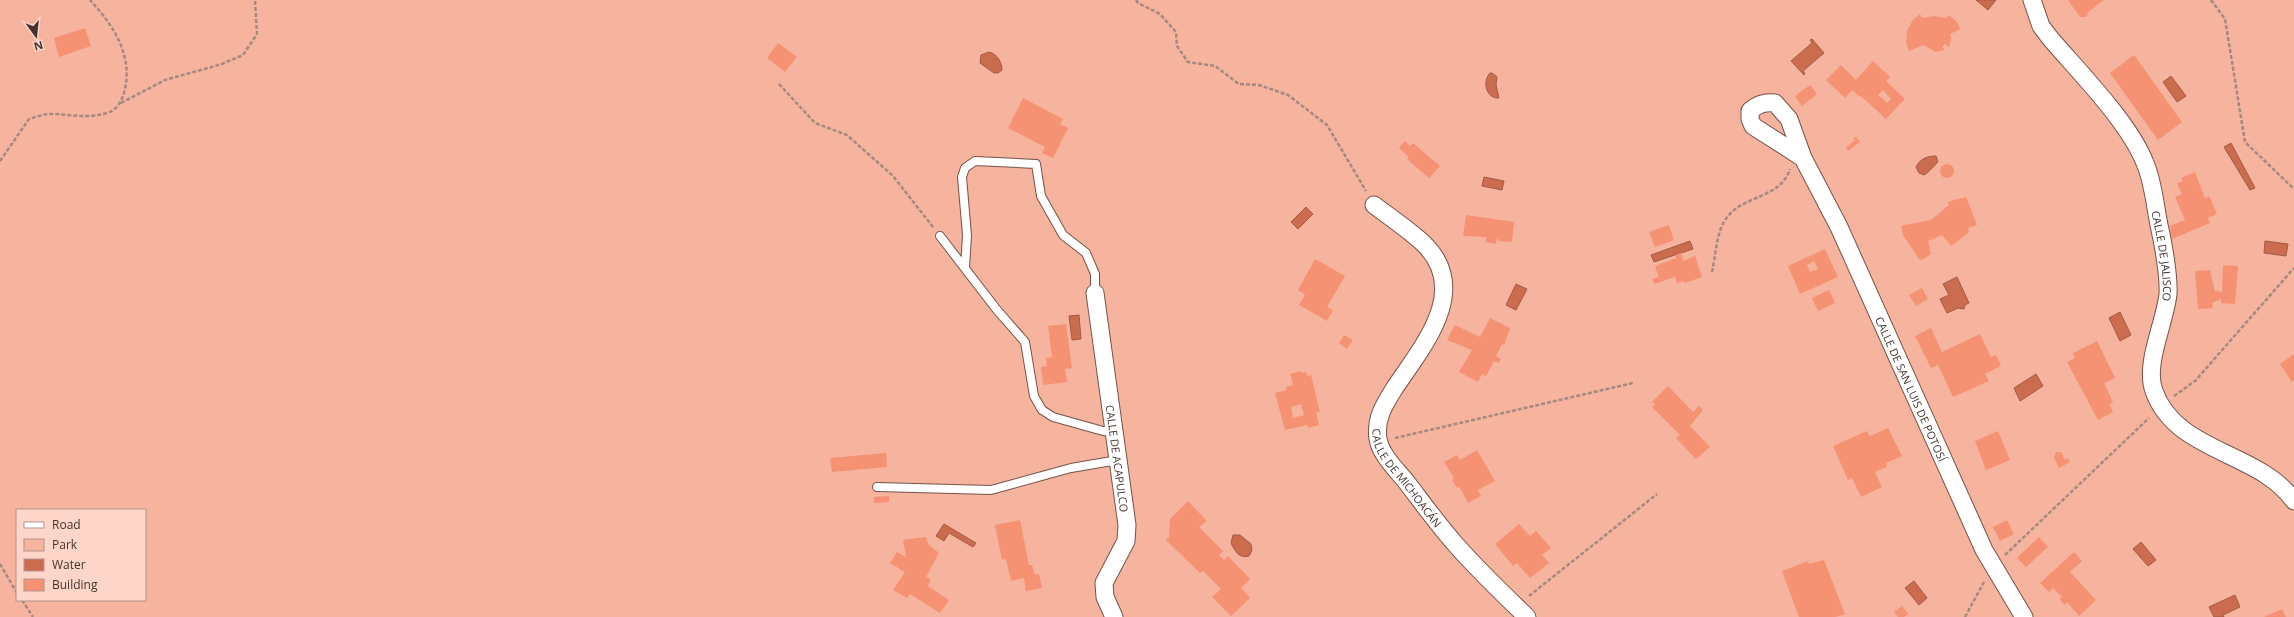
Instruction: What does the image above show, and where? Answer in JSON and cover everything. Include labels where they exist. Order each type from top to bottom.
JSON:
[{"type":"street","name":"CALLE DE JALISCO","points":[[2032,0],[2041,26],[2131,137],[2146,163],[2161,235],[2168,293],[2151,373],[2154,391],[2161,406],[2177,424],[2195,439],[2241,461],[2276,482],[2294,501]]},
{"type":"street","name":"CALLE DE SAN LUIS DE POTOSÍ","points":[[1796,153],[1839,227],[1993,566],[2024,617]]},
{"type":"street","name":"CALLE DE MICHOACÁN","points":[[1374,205],[1424,244],[1437,262],[1444,288],[1443,305],[1437,322],[1383,407],[1376,425],[1378,441],[1387,458],[1456,545],[1522,612]]},
{"type":"street","name":"CALLE DE ACAPULCO","points":[[1095,293],[1127,525],[1126,541],[1104,584],[1106,597],[1114,617]]},
{"type":"lane","points":[[965,268],[967,235],[962,177],[965,168],[975,162],[1036,164],[1041,196],[1063,235],[1086,254],[1095,274],[1095,293]]},
{"type":"lane","points":[[940,236],[1025,342],[1034,396],[1042,410],[1054,417],[1103,431],[1114,432]]},
{"type":"lane","points":[[877,487],[991,490],[1071,468],[1118,460]]},
{"type":"path","points":[[90,0],[110,21],[124,48],[127,82],[121,103]]},
{"type":"path","points":[[0,161],[29,119],[48,114],[95,116],[110,112],[121,103],[165,80],[222,64],[243,55],[257,34],[255,0]]},
{"type":"path","points":[[1136,0],[1138,3],[1160,14],[1176,32],[1177,46],[1188,62],[1215,66],[1239,84],[1259,85],[1288,95],[1326,125],[1374,205]]},
{"type":"path","points":[[2211,0],[2225,19],[2245,142],[2294,189]]},
{"type":"path","points":[[779,84],[815,123],[847,135],[893,176],[940,236]]},
{"type":"path","points":[[1712,272],[1722,226],[1728,216],[1740,205],[1776,189],[1786,180],[1796,153]]},
{"type":"path","points":[[1965,617],[1993,566],[2161,406],[2195,381],[2294,268]]},
{"type":"path","points":[[1378,441],[1633,383]]},
{"type":"path","points":[[1522,612],[1657,494]]},
{"type":"path","points":[[0,564],[16,591]]},
{"type":"path","points":[[23,601],[32,617]]},
{"type":"green space","points":[[0,0],[2294,0],[2294,617],[0,617]]},
{"type":"water","points":[[1976,0],[1996,0],[1988,10]]},
{"type":"water","points":[[1812,39],[1824,53],[1803,71],[1805,73],[1804,75],[1791,61],[1812,43],[1810,40]]},
{"type":"water","points":[[989,52],[997,56],[1000,61],[1002,70],[998,73],[994,73],[980,63],[981,55]]},
{"type":"water","points":[[1490,73],[1497,77],[1496,85],[1499,98],[1495,98],[1488,93],[1486,80]]},
{"type":"water","points":[[2171,76],[2186,96],[2177,102],[2163,82]]},
{"type":"water","points":[[2231,143],[2255,188],[2250,190],[2224,147]]},
{"type":"water","points":[[1936,156],[1938,162],[1927,173],[1924,175],[1919,173],[1916,167],[1922,160],[1927,157]]},
{"type":"water","points":[[1484,177],[1504,181],[1502,190],[1482,186]]},
{"type":"water","points":[[1306,207],[1313,214],[1298,229],[1291,222]]},
{"type":"water","points":[[1690,241],[1693,249],[1654,262],[1651,255]]},
{"type":"water","points":[[2265,241],[2288,244],[2286,256],[2264,253]]},
{"type":"water","points":[[1957,277],[1969,303],[1965,305],[1964,309],[1958,308],[1947,313],[1940,299],[1949,295],[1943,284]]},
{"type":"water","points":[[1516,284],[1527,289],[1516,310],[1506,305]]},
{"type":"water","points":[[2120,312],[2131,335],[2120,341],[2109,318]]},
{"type":"water","points":[[1079,315],[1081,339],[1072,340],[1069,316]]},
{"type":"water","points":[[2036,374],[2043,386],[2020,401],[2014,388]]},
{"type":"water","points":[[944,524],[976,543],[973,547],[949,533],[944,541],[936,536]]},
{"type":"water","points":[[1233,535],[1240,535],[1251,544],[1252,550],[1249,556],[1246,557],[1240,555],[1236,551],[1231,543]]},
{"type":"water","points":[[2141,542],[2156,560],[2148,566],[2133,549]]},
{"type":"water","points":[[1914,581],[1927,598],[1919,605],[1905,588]]},
{"type":"water","points":[[2235,595],[2240,607],[2223,615],[2224,617],[2214,617],[2209,607]]},
{"type":"building","points":[[2068,0],[2104,0],[2087,13],[2088,15],[2085,17],[2080,17]]},
{"type":"building","points":[[1920,14],[1922,18],[1934,16],[1946,18],[1949,15],[1956,21],[1961,29],[1950,34],[1951,39],[1949,47],[1945,44],[1942,47],[1945,50],[1936,52],[1923,45],[1909,51],[1906,42],[1907,30],[1913,20]]},
{"type":"building","points":[[85,28],[91,46],[59,57],[54,38]]},
{"type":"building","points":[[778,43],[797,57],[785,72],[767,58]]},
{"type":"building","points":[[2134,55],[2182,122],[2158,140],[2110,73]]},
{"type":"building","points":[[1873,61],[1890,77],[1886,81],[1905,99],[1886,119],[1861,96],[1860,97],[1852,90],[1845,98],[1826,80],[1841,65],[1856,80]],"holes":[[[1883,90],[1891,99],[1887,103],[1878,95]]]},
{"type":"building","points":[[1810,85],[1817,94],[1802,106],[1795,96]]},
{"type":"building","points":[[1023,98],[1063,119],[1060,124],[1068,128],[1053,158],[1042,153],[1045,147],[1008,128]]},
{"type":"building","points":[[1856,137],[1860,142],[1848,151],[1846,148],[1855,140],[1853,138]]},
{"type":"building","points":[[1405,141],[1410,146],[1413,143],[1440,166],[1429,178],[1407,159],[1409,157],[1399,148]]},
{"type":"building","points":[[1947,164],[1952,166],[1954,171],[1952,176],[1947,178],[1942,176],[1940,171],[1942,166]]},
{"type":"building","points":[[2195,172],[2205,198],[2209,196],[2217,214],[2208,218],[2210,223],[2172,239],[2170,226],[2185,220],[2175,197],[2182,194],[2177,183],[2183,181],[2181,178]]},
{"type":"building","points":[[1966,197],[1977,225],[1968,228],[1969,232],[1951,246],[1942,235],[1928,241],[1931,254],[1922,260],[1919,259],[1903,235],[1901,226],[1931,220],[1949,205],[1947,202]]},
{"type":"building","points":[[1466,215],[1514,222],[1512,242],[1499,241],[1497,238],[1496,244],[1486,242],[1486,237],[1463,236]]},
{"type":"building","points":[[1669,225],[1674,240],[1655,247],[1649,232]]},
{"type":"building","points":[[1825,249],[1838,277],[1800,294],[1788,266]],"holes":[[[1814,261],[1818,269],[1810,272],[1807,265]]]},
{"type":"building","points":[[1681,253],[1683,261],[1695,256],[1702,277],[1685,283],[1684,281],[1677,283],[1675,277],[1654,284],[1652,279],[1659,277],[1655,266],[1676,258],[1675,255]]},
{"type":"building","points":[[1315,259],[1345,276],[1327,307],[1333,310],[1327,321],[1299,305],[1305,295],[1298,290]]},
{"type":"building","points":[[2223,265],[2238,266],[2235,304],[2221,303],[2221,299],[2212,303],[2213,308],[2198,309],[2195,271],[2210,270],[2215,291],[2222,292]]},
{"type":"building","points":[[1922,288],[1928,299],[1916,306],[1909,295]]},
{"type":"building","points":[[1829,290],[1835,303],[1818,311],[1812,298]]},
{"type":"building","points":[[1490,318],[1510,328],[1504,345],[1502,344],[1496,356],[1501,359],[1499,363],[1494,361],[1486,376],[1482,374],[1478,382],[1459,372],[1472,350],[1447,340],[1455,325],[1480,337]]},
{"type":"building","points":[[1066,324],[1072,368],[1065,369],[1067,382],[1043,385],[1041,367],[1047,366],[1046,358],[1052,357],[1048,326]]},
{"type":"building","points":[[1931,328],[1942,352],[1980,334],[1991,357],[1996,355],[2001,366],[1985,374],[1989,381],[1953,397],[1938,365],[1931,368],[1915,336]]},
{"type":"building","points":[[1344,335],[1353,340],[1347,349],[1339,343]]},
{"type":"building","points":[[2097,341],[2115,378],[2104,383],[2113,402],[2109,404],[2113,412],[2098,420],[2067,362],[2075,358],[2073,353]]},
{"type":"building","points":[[2294,354],[2294,380],[2292,382],[2280,364]]},
{"type":"building","points":[[1301,371],[1301,373],[1306,372],[1307,376],[1311,375],[1320,412],[1316,412],[1319,425],[1308,428],[1307,425],[1285,430],[1275,393],[1286,390],[1286,387],[1293,385],[1290,374]],"holes":[[[1301,404],[1304,415],[1293,418],[1291,407]]]},
{"type":"building","points":[[1668,386],[1693,412],[1699,406],[1703,410],[1690,426],[1710,447],[1696,459],[1676,438],[1680,435],[1652,407],[1655,404],[1652,402]]},
{"type":"building","points":[[1888,428],[1902,456],[1886,463],[1887,467],[1875,472],[1882,487],[1861,497],[1852,478],[1848,480],[1833,446],[1867,431],[1870,436]]},
{"type":"building","points":[[1998,431],[2010,460],[1986,470],[1975,441]]},
{"type":"building","points":[[1477,450],[1495,481],[1478,490],[1481,496],[1468,503],[1459,486],[1457,488],[1452,480],[1454,478],[1444,462],[1457,455],[1460,460]]},
{"type":"building","points":[[2056,452],[2061,452],[2065,460],[2068,458],[2070,462],[2059,468],[2054,458]]},
{"type":"building","points":[[886,453],[887,467],[832,472],[830,458]]},
{"type":"building","points":[[889,496],[889,502],[874,503],[874,497]]},
{"type":"building","points":[[1188,501],[1207,521],[1199,527],[1223,551],[1219,555],[1224,560],[1228,556],[1250,579],[1241,588],[1250,598],[1231,616],[1212,597],[1221,589],[1203,571],[1200,573],[1166,540],[1169,537],[1170,519]]},
{"type":"building","points":[[1020,520],[1029,565],[1032,565],[1035,575],[1039,574],[1042,588],[1026,591],[1024,578],[1011,581],[1006,559],[1002,560],[995,525]]},
{"type":"building","points":[[2007,520],[2014,534],[2000,541],[1993,527]]},
{"type":"building","points":[[1519,524],[1530,536],[1536,531],[1551,548],[1542,555],[1549,563],[1530,578],[1517,563],[1513,566],[1495,544]]},
{"type":"building","points":[[926,537],[928,544],[939,553],[926,577],[931,580],[928,586],[949,600],[940,613],[910,594],[907,598],[893,590],[905,572],[890,563],[897,552],[906,557],[903,540]]},
{"type":"building","points":[[2039,537],[2048,547],[2026,567],[2017,558]]},
{"type":"building","points":[[2074,552],[2082,561],[2070,572],[2096,600],[2079,616],[2067,602],[2065,605],[2059,599],[2062,597],[2053,588],[2049,592],[2040,583]]},
{"type":"building","points":[[1824,560],[1845,614],[1836,617],[1799,617],[1782,571],[1808,561],[1809,564]]},
{"type":"building","points":[[1902,606],[1908,614],[1904,617],[1898,617],[1894,612]]},
{"type":"building","points":[[2282,609],[2286,617],[2264,617]]}]
